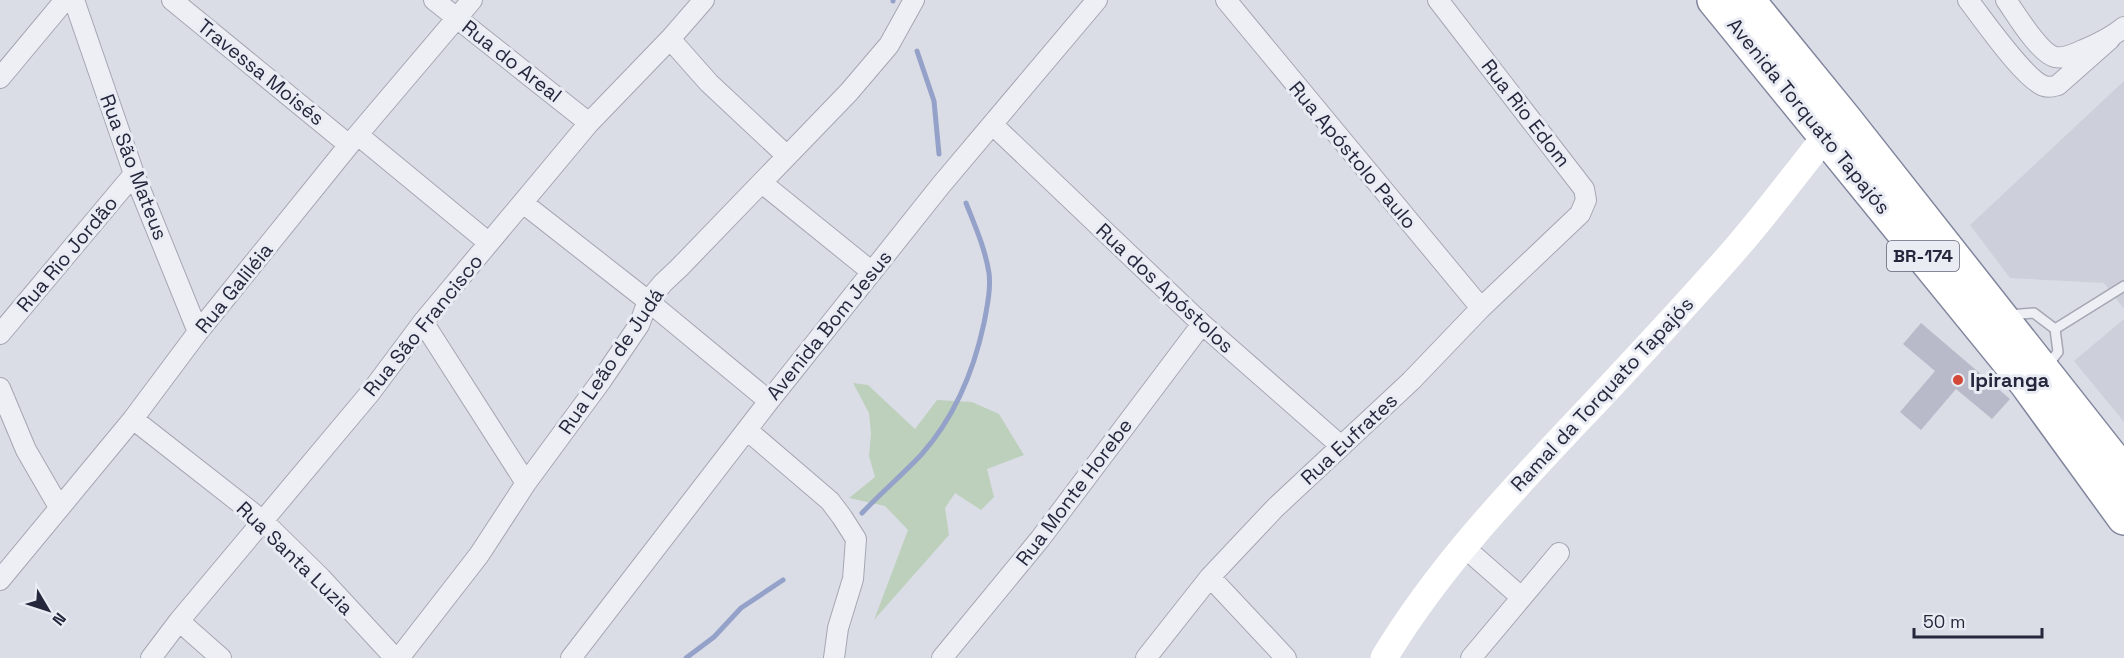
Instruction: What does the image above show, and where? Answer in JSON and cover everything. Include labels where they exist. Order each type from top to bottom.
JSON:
[{"type":"highway","name":"Avenida Torquato Tapajós","points":[[1714,0],[2026,383],[2124,518]]},
{"type":"highway","name":"Avenida Torquato Tapajós","points":[[1748,0],[2124,473]]},
{"type":"street","points":[[0,78],[64,0]]},
{"type":"street","name":"Rua São Mateus","points":[[74,0],[134,174],[198,332]]},
{"type":"street","name":"Travessa Moisés","points":[[172,0],[489,243]]},
{"type":"street","name":"Rua do Areal","points":[[434,0],[589,123]]},
{"type":"street","name":"Rua Galiléia","points":[[0,580],[133,419],[198,332],[354,140],[472,0]]},
{"type":"street","name":"Rua São Francisco","points":[[151,658],[179,621],[370,393],[423,322],[589,123],[704,0]]},
{"type":"street","name":"Rua Leão de Judá","points":[[397,658],[479,555],[526,483],[639,325],[648,301],[849,92],[889,45],[914,0]]},
{"type":"street","name":"Avenida Bom Jesus","points":[[571,658],[769,401],[941,185],[1097,0]]},
{"type":"street","name":"Rua Apóstolo Paulo","points":[[1226,0],[1481,308]]},
{"type":"street","name":"Rua Rio Edom","points":[[1438,0],[1584,189],[1586,200],[1580,214],[1564,230]]},
{"type":"street","points":[[1968,0],[2026,72],[2043,86],[2058,85],[2117,33]]},
{"type":"street","points":[[2006,0],[2049,55],[2063,57],[2073,54],[2117,33]]},
{"type":"street","points":[[670,39],[709,82],[787,156]]},
{"type":"street","name":"Rua dos Apóstolos","points":[[993,125],[1202,324],[1341,446]]},
{"type":"street","name":"Ramal da Torquato Tapajós","points":[[1384,658],[1419,603],[1464,547],[1740,244],[1826,136]]},
{"type":"street","name":"Rua Rio Jordão","points":[[0,334],[134,174]]},
{"type":"street","points":[[762,183],[872,272]]},
{"type":"street","points":[[523,203],[648,301],[769,401]]},
{"type":"street","name":"Rua Eufrates","points":[[1146,658],[1210,578],[1275,508],[1411,381],[1481,308],[1564,230]]},
{"type":"street","points":[[423,322],[526,483]]},
{"type":"street","name":"Rua Monte Horebe","points":[[942,658],[1040,539],[1202,324]]},
{"type":"street","points":[[0,388],[26,450],[59,507]]},
{"type":"street","name":"Rua Santa Luzia","points":[[133,419],[263,521],[397,658]]},
{"type":"street","points":[[747,430],[830,501],[856,539],[853,579],[838,628],[834,658]]},
{"type":"street","points":[[1464,547],[1521,597]]},
{"type":"street","points":[[1471,658],[1559,553]]},
{"type":"street","points":[[1210,578],[1286,658]]},
{"type":"street","points":[[179,621],[221,658]]},
{"type":"lane","points":[[2055,329],[2124,286]]},
{"type":"lane","points":[[2000,315],[2034,314],[2055,329],[2058,352],[2043,370]]},
{"type":"shaded area","points":[[2124,81],[2124,309],[2104,283],[2010,278],[1970,225]]},
{"type":"shaded area","points":[[2124,319],[2124,422],[2074,361]]},
{"type":"green space","points":[[853,383],[868,385],[915,429],[937,400],[972,402],[999,414],[1024,455],[987,469],[994,497],[981,510],[955,493],[945,508],[949,535],[874,620],[908,530],[885,506],[849,498],[875,477],[869,456],[871,434],[869,413]]},
{"type":"building","name":"Ipiranga","points":[[1921,323],[2010,399],[1992,419],[1956,389],[1921,430],[1900,412],[1935,371],[1903,344]]},
{"type":"waterway","points":[[917,51],[934,101],[939,154]]},
{"type":"waterway","points":[[862,513],[933,441],[953,409],[975,358],[985,317],[989,279],[982,246],[966,203]]},
{"type":"waterway","points":[[686,658],[714,637],[741,608],[783,580]]},
{"type":"place","name":"Ipiranga","points":[[1958,380]]}]
